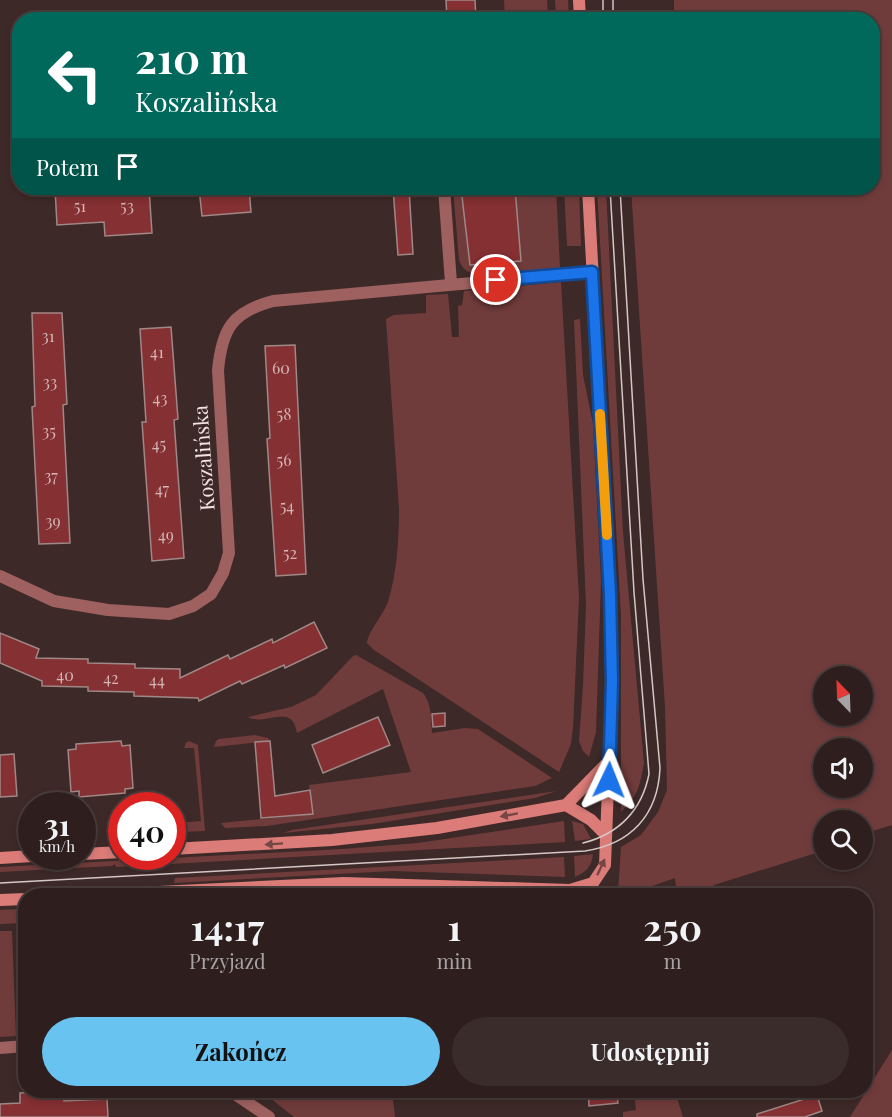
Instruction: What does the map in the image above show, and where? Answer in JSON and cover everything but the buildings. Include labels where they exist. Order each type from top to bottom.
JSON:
[{"type":"street","points":[[445,195],[451,284]]},
{"type":"street","points":[[577,888],[593,883],[605,865],[612,682],[610,594],[588,195]]},
{"type":"street","name":"Koszalińska","points":[[0,576],[54,601],[142,613],[169,614],[193,606],[211,594],[223,573],[229,553],[218,370],[220,348],[228,326],[243,312],[273,301],[592,272]]},
{"type":"street","points":[[186,848],[309,842],[367,836],[437,828],[566,805],[610,760]]},
{"type":"street","points":[[566,805],[591,820],[606,836]]},
{"type":"street","points":[[0,858],[18,857]]},
{"type":"street","points":[[242,888],[344,883],[505,888]]},
{"type":"street","points":[[0,900],[18,899]]},
{"type":"street","points":[[0,1048],[18,1047]]},
{"type":"street","points":[[241,1098],[268,1117]]},
{"type":"shaded area","points":[[504,0],[547,0],[548,12],[505,12]]},
{"type":"shaded area","points":[[555,0],[568,0],[569,12],[556,12]]},
{"type":"shaded area","points":[[674,0],[892,0],[892,825],[873,831],[873,810],[813,810],[813,854],[714,885],[713,888],[676,888],[675,878],[647,888],[618,888],[621,847],[641,835],[658,812],[667,790],[665,707],[631,195],[880,195],[880,12],[674,12]]},
{"type":"shaded area","points":[[454,195],[462,195],[470,265],[486,264],[486,274],[470,272],[459,260]]},
{"type":"shaded area","points":[[516,195],[556,195],[560,268],[513,272],[504,262],[521,261]]},
{"type":"shaded area","points":[[564,195],[579,195],[581,246],[567,246]]},
{"type":"shaded area","points":[[597,195],[606,195],[623,532],[644,763],[637,790],[621,812],[621,616]]},
{"type":"shaded area","points":[[561,282],[579,598],[573,728],[571,744],[559,772],[374,650],[367,643],[388,602],[394,579],[398,544],[399,509],[386,319],[394,315],[426,313],[426,295],[448,294],[452,337],[459,337],[458,306],[462,305],[464,291]]},
{"type":"shaded area","points":[[580,319],[583,375],[593,424],[601,581],[596,732],[589,757],[583,751],[579,741],[586,605],[574,320]]},
{"type":"shaded area","points":[[356,655],[423,693],[430,707],[432,733],[465,728],[478,729],[552,778],[535,786],[267,826],[225,828],[221,823],[313,814],[309,785],[411,772],[383,689],[297,733],[290,718],[255,719],[248,717],[291,707],[316,695]]},
{"type":"shaded area","points":[[255,735],[268,738],[270,741],[214,747],[219,739]]},
{"type":"shaded area","points":[[189,741],[198,745],[205,831],[186,832],[186,822],[201,821],[194,748],[184,748]]},
{"type":"shaded area","points":[[557,791],[535,798],[372,824],[283,833],[292,830]]},
{"type":"shaded area","points":[[564,821],[565,842],[186,863],[186,857],[418,843]]},
{"type":"shaded area","points":[[572,821],[583,824],[591,839],[575,841]]},
{"type":"shaded area","points":[[593,854],[588,868],[575,877],[574,856]]},
{"type":"shaded area","points":[[564,857],[565,877],[393,871],[174,883],[175,878]]},
{"type":"shaded area","points":[[108,861],[108,866],[96,867],[96,862]]},
{"type":"shaded area","points":[[18,866],[18,870],[37,870],[0,872],[0,867]]},
{"type":"shaded area","points":[[18,909],[18,923],[0,924],[0,910]]},
{"type":"shaded area","points":[[0,931],[12,931],[16,1036],[0,1037]]},
{"type":"shaded area","points":[[892,1050],[892,1117],[850,1117],[862,1098],[873,1098],[873,1080]]},
{"type":"shaded area","points":[[270,1098],[393,1098],[395,1117],[294,1117]]},
{"type":"shaded area","points":[[635,1098],[677,1098],[683,1117],[623,1117],[623,1112],[636,1110]]},
{"type":"tram line","points":[[603,0],[603,12]]},
{"type":"tram line","points":[[613,0],[613,12]]},
{"type":"tram line","points":[[583,843],[608,833],[627,819],[641,799],[649,774],[634,592],[610,195]]},
{"type":"tram line","points":[[0,883],[585,851],[616,842],[639,825],[654,800],[660,768],[643,579],[620,195]]},
{"type":"slow traffic","points":[[600,414],[607,535]]},
{"type":"route","points":[[496,280],[592,272],[610,594],[612,682],[609,780]]}]
